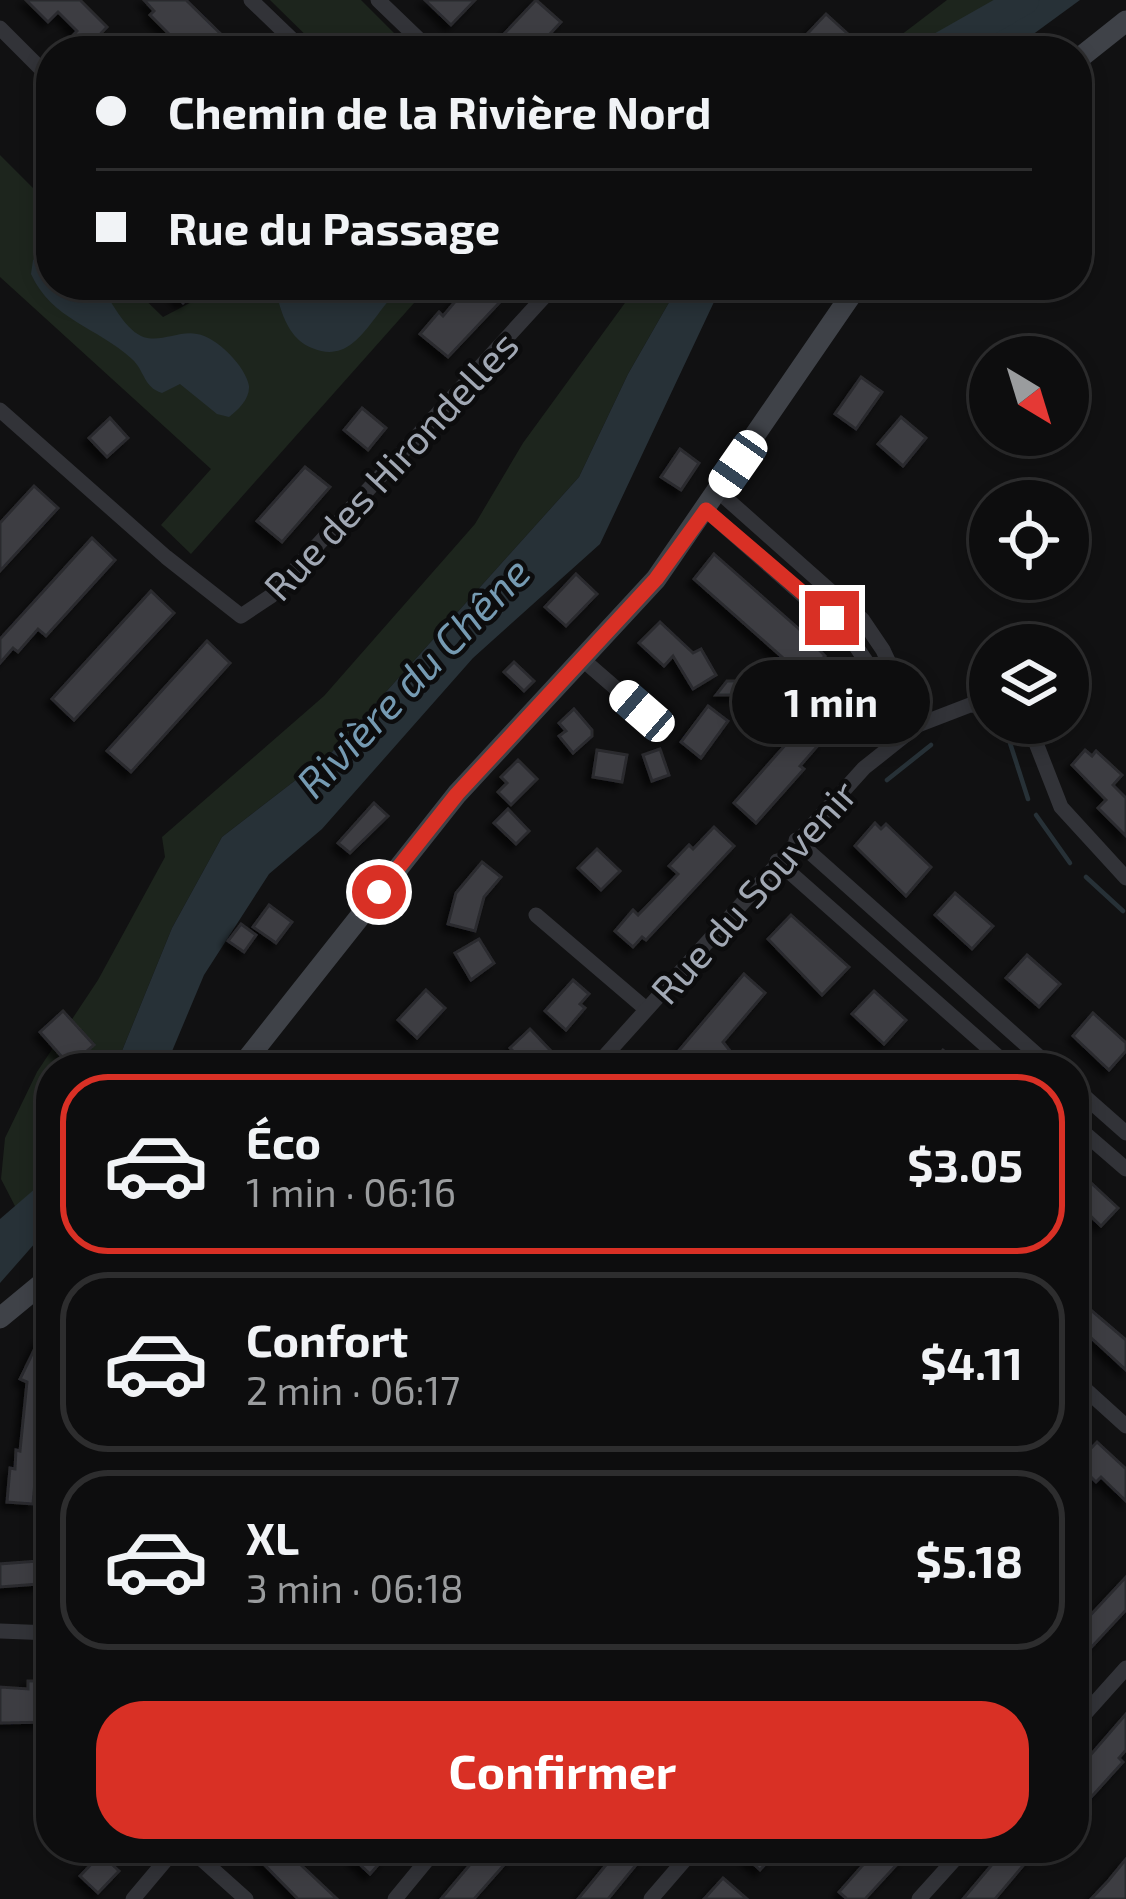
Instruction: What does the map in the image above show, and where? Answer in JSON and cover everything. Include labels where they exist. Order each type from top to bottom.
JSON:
[{"type":"street","points":[[251,0],[288,36]]},
{"type":"street","points":[[378,0],[415,36]]},
{"type":"street","points":[[1092,48],[1126,21]]},
{"type":"street","points":[[0,28],[36,64]]},
{"type":"street","name":"Rue des Hirondelles","points":[[0,410],[182,571],[241,616],[271,596],[541,300]]},
{"type":"street","points":[[252,1053],[457,794],[656,579],[848,300]]},
{"type":"street","points":[[712,501],[862,619],[883,650],[918,725]]},
{"type":"street","points":[[712,501],[849,636],[870,667],[903,736]]},
{"type":"street","points":[[582,659],[642,711]]},
{"type":"street","name":"Rue du Souvenir","points":[[607,1053],[864,768],[918,725],[969,705]]},
{"type":"street","points":[[1037,744],[1061,807],[1126,878]]},
{"type":"street","points":[[796,840],[1035,1053]]},
{"type":"street","points":[[777,861],[994,1053]]},
{"type":"street","points":[[536,915],[646,1009]]},
{"type":"street","points":[[1089,1101],[1126,1133]]},
{"type":"street","points":[[1089,1137],[1126,1169]]},
{"type":"street","points":[[0,1318],[36,1288]]},
{"type":"street","points":[[1089,1393],[1126,1426]]},
{"type":"street","points":[[0,1631],[36,1632]]},
{"type":"street","points":[[1089,1709],[1126,1668]]},
{"type":"street","points":[[133,1899],[163,1863]]},
{"type":"street","points":[[206,1863],[246,1899]]},
{"type":"street","points":[[394,1899],[424,1863]]},
{"type":"street","points":[[651,1899],[682,1863]]},
{"type":"street","points":[[919,1899],[951,1863]]},
{"type":"shaded area","points":[[270,0],[361,0],[397,36],[307,36]]},
{"type":"shaded area","points":[[947,0],[1022,0],[963,36],[900,36]]},
{"type":"shaded area","points":[[0,155],[36,191],[36,300],[145,300],[163,317],[195,300],[417,300],[191,554],[161,525],[211,469],[0,277]]},
{"type":"shaded area","points":[[627,300],[670,300],[628,374],[579,477],[332,752],[222,837],[172,928],[121,1053],[50,1053],[98,980],[165,857],[162,837],[324,696],[475,524],[523,443]]},
{"type":"shaded area","points":[[36,1074],[36,1189],[16,1208],[1,1179],[5,1138]]},
{"type":"water","points":[[1022,0],[1080,0],[1031,36],[963,36]]},
{"type":"water","points":[[109,300],[141,336],[205,336],[237,362],[247,378],[249,391],[243,404],[229,417],[217,414],[180,384],[162,393],[151,387],[132,359],[51,302]]},
{"type":"water","points":[[390,300],[354,342],[328,352],[305,345],[295,335],[279,303]]},
{"type":"water","points":[[670,300],[715,300],[600,544],[473,658],[322,829],[269,874],[204,975],[171,1053],[121,1053],[172,928],[222,837],[332,752],[579,477],[628,374]]},
{"type":"water","points":[[36,1188],[36,1242],[0,1283],[0,1219]]},
{"type":"building","points":[[26,0],[80,0],[107,27],[98,36],[72,36],[77,31],[58,12],[48,22]]},
{"type":"building","points":[[144,0],[186,0],[223,36],[171,36],[150,15],[154,11]]},
{"type":"building","points":[[425,0],[475,0],[451,25]]},
{"type":"building","points":[[536,0],[561,22],[548,36],[502,36]]},
{"type":"building","points":[[826,14],[848,34],[846,36],[805,36]]},
{"type":"building","points":[[456,300],[499,303],[448,357],[420,334],[439,312],[443,316]]},
{"type":"building","points":[[861,377],[882,392],[856,429],[835,414]]},
{"type":"building","points":[[362,408],[386,428],[368,450],[344,430]]},
{"type":"building","points":[[901,417],[926,438],[903,466],[878,444]]},
{"type":"building","points":[[110,418],[128,438],[107,457],[89,438]]},
{"type":"building","points":[[680,449],[699,463],[681,490],[661,477]]},
{"type":"building","points":[[305,467],[330,487],[282,542],[257,521]]},
{"type":"building","points":[[34,486],[58,508],[0,571],[0,523]]},
{"type":"building","points":[[92,538],[115,560],[46,636],[38,629],[18,652],[13,648],[0,663],[0,639]]},
{"type":"building","points":[[714,554],[825,656],[820,661],[848,688],[828,709],[803,687],[809,681],[694,579]]},
{"type":"building","points":[[576,574],[597,594],[566,626],[545,607]]},
{"type":"building","points":[[151,591],[174,613],[74,720],[52,699]]},
{"type":"building","points":[[660,622],[693,653],[701,649],[716,675],[693,689],[673,656],[664,666],[639,643]]},
{"type":"building","points":[[207,641],[230,663],[131,772],[107,751]]},
{"type":"building","points":[[514,662],[534,681],[524,691],[504,672]]},
{"type":"building","points":[[727,681],[743,681],[742,695],[716,695]]},
{"type":"building","points":[[708,706],[728,721],[701,758],[681,742]]},
{"type":"building","points":[[574,709],[592,736],[573,753],[559,736],[566,731],[559,723]]},
{"type":"building","points":[[802,726],[821,742],[800,766],[804,769],[756,823],[734,803]]},
{"type":"building","points":[[660,749],[669,775],[652,781],[643,755]]},
{"type":"building","points":[[597,750],[627,755],[622,782],[593,777]]},
{"type":"building","points":[[1085,750],[1092,756],[1096,751],[1122,775],[1113,785],[1126,798],[1126,836],[1098,808],[1106,800],[1072,765]]},
{"type":"building","points":[[518,760],[537,779],[511,805],[498,792],[507,783],[501,777]]},
{"type":"building","points":[[374,803],[388,816],[350,853],[338,843]]},
{"type":"building","points":[[508,809],[529,831],[516,844],[494,823]]},
{"type":"building","points":[[875,823],[881,829],[886,824],[931,867],[906,896],[855,846]]},
{"type":"building","points":[[714,827],[734,846],[646,940],[642,937],[633,947],[615,931],[678,874],[669,866]]},
{"type":"building","points":[[597,849],[620,871],[601,890],[578,868]]},
{"type":"building","points":[[482,862],[501,877],[484,897],[475,931],[448,924],[456,893]]},
{"type":"building","points":[[955,893],[993,926],[972,949],[935,915]]},
{"type":"building","points":[[269,905],[292,922],[276,943],[253,927]]},
{"type":"building","points":[[791,915],[849,967],[822,995],[768,939]]},
{"type":"building","points":[[241,924],[256,935],[244,952],[228,941]]},
{"type":"building","points":[[479,939],[494,963],[471,980],[455,953]]},
{"type":"building","points":[[1027,955],[1060,984],[1039,1007],[1006,978]]},
{"type":"building","points":[[744,974],[765,993],[723,1042],[732,1053],[677,1053]]},
{"type":"building","points":[[573,980],[589,994],[580,1004],[585,1008],[566,1030],[545,1011]]},
{"type":"building","points":[[426,990],[445,1008],[417,1038],[398,1020]]},
{"type":"building","points":[[874,991],[906,1020],[884,1044],[852,1014]]},
{"type":"building","points":[[63,1011],[94,1045],[85,1053],[59,1053],[40,1032]]},
{"type":"building","points":[[1093,1013],[1126,1043],[1126,1051],[1109,1070],[1073,1036]]},
{"type":"building","points":[[530,1029],[550,1050],[515,1053],[510,1048]]},
{"type":"building","points":[[1089,1181],[1118,1208],[1101,1226],[1089,1214]]},
{"type":"building","points":[[1089,1309],[1126,1340],[1126,1370],[1089,1336]]},
{"type":"building","points":[[36,1346],[33,1504],[7,1502],[10,1468],[15,1469],[16,1450],[20,1451],[27,1382],[20,1379]]},
{"type":"building","points":[[1097,1442],[1126,1469],[1126,1501],[1101,1477],[1096,1482],[1089,1475],[1089,1450]]},
{"type":"building","points":[[36,1561],[36,1584],[0,1587],[0,1564]]},
{"type":"building","points":[[1126,1577],[1126,1610],[1089,1650],[1089,1617]]},
{"type":"building","points":[[28,1681],[36,1681],[36,1722],[0,1723],[0,1687],[28,1689]]},
{"type":"building","points":[[1126,1714],[1126,1750],[1119,1758],[1123,1762],[1089,1799],[1089,1757]]},
{"type":"building","points":[[1126,1859],[1126,1899],[1091,1899],[1108,1881]]},
{"type":"building","points":[[92,1863],[111,1863],[119,1871],[98,1893],[80,1876]]},
{"type":"building","points":[[263,1863],[299,1863],[337,1899],[298,1899]]},
{"type":"building","points":[[358,1863],[380,1863],[370,1874]]},
{"type":"building","points":[[471,1863],[506,1863],[474,1899],[441,1899]]},
{"type":"building","points":[[608,1863],[638,1863],[608,1899],[578,1899]]},
{"type":"building","points":[[865,1863],[898,1863],[865,1899],[847,1899],[839,1892]]},
{"type":"building","points":[[993,1863],[1025,1863],[995,1899],[963,1899]]},
{"type":"building","points":[[723,1878],[747,1899],[704,1899]]},
{"type":"waterway","name":"Rivière du Chêne","points":[[960,36],[1024,0]]},
{"type":"waterway","points":[[1010,744],[1028,799]]},
{"type":"waterway","points":[[887,780],[931,745]]},
{"type":"waterway","points":[[1036,815],[1070,863]]},
{"type":"waterway","points":[[1086,877],[1123,911]]},
{"type":"route","points":[[379,892],[457,794],[656,579],[706,510],[832,618]]}]
